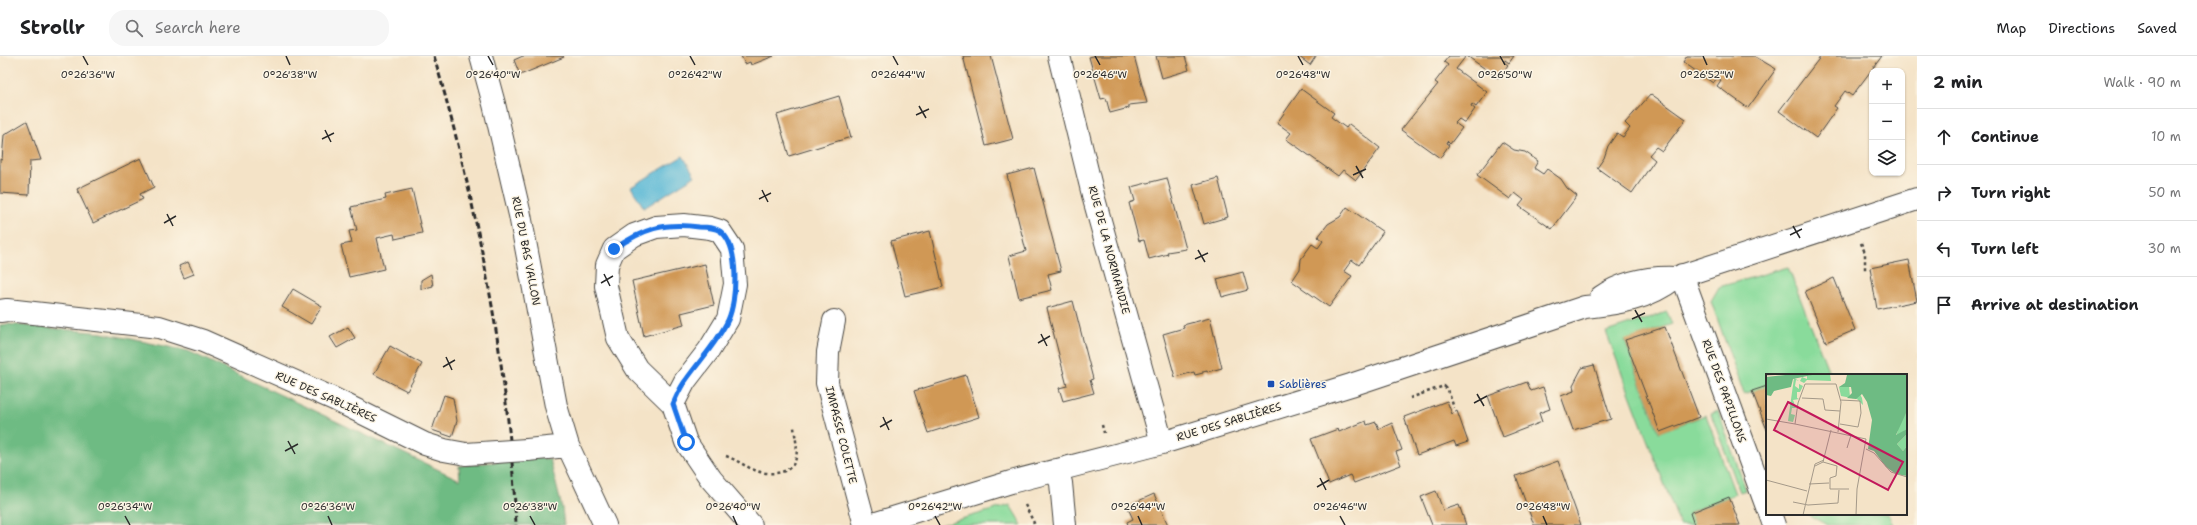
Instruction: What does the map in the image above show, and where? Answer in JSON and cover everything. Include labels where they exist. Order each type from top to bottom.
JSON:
[{"type":"street","name":"RUE DU BAS VALLON","points":[[480,56],[494,104],[520,215],[555,398],[568,446]]},
{"type":"street","name":"RUE DE LA NORMANDIE","points":[[1059,56],[1094,199],[1162,443]]},
{"type":"street","name":"RUE DES SABLIÈRES","points":[[870,525],[993,487],[1162,443],[1351,385],[1585,307],[1609,291],[1634,282],[1655,277],[1678,276],[1917,199]]},
{"type":"street","points":[[673,404],[685,381],[709,350],[728,319],[735,284],[732,249],[720,231],[710,228],[684,225],[656,227],[634,235],[614,249],[607,265],[606,286],[618,338],[637,369],[673,404],[686,442],[711,479],[751,525]]},
{"type":"street","name":"RUE DES PAPILLONS","points":[[1678,276],[1766,504]]},
{"type":"street","name":"RUE DES SABLIÈRES","points":[[0,311],[7,310],[86,317],[159,326],[203,342],[334,399],[424,444],[444,450],[466,454],[568,446]]},
{"type":"street","name":"IMPASSE COLETTE","points":[[834,321],[828,352],[827,383],[865,525]]},
{"type":"street","points":[[568,446],[605,525]]},
{"type":"street","points":[[1056,470],[1061,484],[1065,525]]},
{"type":"street","points":[[1770,515],[1774,525]]},
{"type":"path","points":[[1859,237],[1865,253],[1865,272]]},
{"type":"path","points":[[1410,398],[1444,386],[1448,390],[1454,408]]},
{"type":"path","points":[[686,442],[719,452],[756,471],[768,474],[780,473],[789,469],[795,461],[796,448],[794,427]]},
{"type":"green space","points":[[1788,267],[1830,374],[1766,374],[1766,386],[1744,394],[1711,301],[1719,287]]},
{"type":"green space","points":[[1667,312],[1672,324],[1625,341],[1659,432],[1706,415],[1735,494],[1690,512],[1694,525],[1680,525],[1606,332]]},
{"type":"green space","points":[[7,324],[102,333],[188,351],[460,480],[459,466],[530,458],[550,459],[562,508],[564,525],[0,525],[0,325]]},
{"type":"green space","points":[[1718,411],[1746,490],[1740,492],[1711,414]]},
{"type":"green space","points":[[1010,505],[1022,525],[940,525]]},
{"type":"green space","points":[[1809,515],[1888,515],[1893,525],[1827,525]]},
{"type":"water","points":[[683,156],[695,176],[644,208],[631,187]]},
{"type":"building","points":[[523,56],[564,57],[520,75],[514,60]]},
{"type":"building","points":[[741,56],[774,56],[751,65],[750,62],[745,64]]},
{"type":"building","points":[[963,56],[991,56],[1013,139],[986,146]]},
{"type":"building","points":[[1134,56],[1147,103],[1129,105],[1129,108],[1110,113],[1106,98],[1101,99],[1089,57]]},
{"type":"building","points":[[1156,56],[1185,56],[1189,70],[1162,78]]},
{"type":"building","points":[[1298,56],[1316,56],[1310,65]]},
{"type":"building","points":[[1449,56],[1466,56],[1456,69],[1487,92],[1476,107],[1472,104],[1471,106],[1475,109],[1465,123],[1459,119],[1455,123],[1462,128],[1450,144],[1447,141],[1446,143],[1449,145],[1440,158],[1401,130],[1438,84],[1435,82],[1448,65],[1444,62]]},
{"type":"building","points":[[1467,56],[1514,56],[1509,63],[1505,60],[1504,62],[1508,65],[1498,78]]},
{"type":"building","points":[[1687,56],[1754,56],[1776,69],[1748,108],[1717,86],[1721,80],[1717,78],[1713,83],[1683,62]]},
{"type":"building","points":[[1821,56],[1882,56],[1873,68],[1869,68],[1869,73],[1852,96],[1845,91],[1834,106],[1837,108],[1816,138],[1779,111]]},
{"type":"building","points":[[1301,89],[1334,113],[1331,117],[1346,128],[1349,124],[1380,148],[1356,180],[1343,170],[1338,176],[1286,139],[1291,133],[1277,123]]},
{"type":"building","points":[[1651,94],[1686,119],[1662,151],[1656,147],[1649,155],[1655,160],[1632,193],[1597,168],[1604,158],[1608,146],[1617,133],[1623,137],[1630,128],[1625,123]]},
{"type":"building","points":[[839,96],[851,137],[789,156],[777,115]]},
{"type":"building","points":[[27,121],[41,160],[30,161],[29,195],[0,193],[0,159],[2,160],[4,135]]},
{"type":"building","points":[[1502,142],[1514,150],[1525,152],[1538,161],[1534,168],[1543,174],[1547,169],[1561,179],[1567,188],[1577,196],[1552,229],[1519,206],[1524,200],[1515,193],[1510,199],[1477,175]]},
{"type":"building","points":[[141,158],[154,187],[140,194],[143,199],[93,223],[77,189]]},
{"type":"building","points":[[1034,168],[1061,271],[1048,274],[1052,290],[1019,298],[1009,256],[1026,251],[1007,175]]},
{"type":"building","points":[[1167,178],[1186,249],[1167,252],[1168,254],[1149,259],[1144,240],[1139,241],[1129,203],[1135,201],[1131,187]]},
{"type":"building","points":[[1218,178],[1228,217],[1204,224],[1193,185]]},
{"type":"building","points":[[412,189],[422,233],[395,239],[394,234],[377,238],[384,269],[349,277],[341,245],[352,243],[349,231],[357,230],[351,207],[386,199],[385,195]]},
{"type":"building","points":[[1347,207],[1383,232],[1359,265],[1352,260],[1344,271],[1352,276],[1329,307],[1292,281],[1300,269],[1301,259],[1312,244],[1318,248],[1323,241],[1318,237],[1328,224],[1340,217]]},
{"type":"building","points":[[930,231],[943,287],[905,296],[891,241]]},
{"type":"building","points":[[1909,260],[1917,301],[1877,309],[1870,268]]},
{"type":"building","points":[[188,262],[194,274],[184,278],[179,266]]},
{"type":"building","points":[[705,264],[714,305],[681,313],[684,325],[644,336],[632,281]]},
{"type":"building","points":[[1243,272],[1248,290],[1222,297],[1217,279]]},
{"type":"building","points":[[431,274],[433,286],[421,289],[421,280]]},
{"type":"building","points":[[1834,278],[1855,330],[1826,342],[1805,291]]},
{"type":"building","points":[[293,289],[322,306],[311,324],[282,307]]},
{"type":"building","points":[[1073,301],[1093,379],[1090,380],[1094,393],[1063,401],[1059,388],[1067,386],[1047,308]]},
{"type":"building","points":[[1210,318],[1222,368],[1207,372],[1207,370],[1203,371],[1203,373],[1195,375],[1194,372],[1175,377],[1163,334],[1184,328],[1183,325]]},
{"type":"building","points":[[348,327],[355,338],[337,348],[330,337]]},
{"type":"building","points":[[1665,327],[1699,417],[1660,432],[1625,340]]},
{"type":"building","points":[[390,346],[422,364],[407,391],[374,374]]},
{"type":"building","points":[[1594,365],[1611,419],[1573,430],[1561,396],[1574,391],[1573,385],[1582,368]]},
{"type":"building","points":[[966,375],[979,417],[928,433],[914,391]]},
{"type":"building","points":[[1527,382],[1531,391],[1543,387],[1550,409],[1539,413],[1542,422],[1503,437],[1488,396]]},
{"type":"building","points":[[1766,386],[1766,427],[1752,391]]},
{"type":"building","points":[[444,395],[453,398],[457,421],[452,437],[432,430]]},
{"type":"building","points":[[1447,401],[1452,414],[1457,411],[1468,442],[1456,446],[1454,441],[1417,455],[1404,417]]},
{"type":"building","points":[[1366,421],[1367,425],[1376,422],[1379,429],[1392,423],[1402,450],[1396,452],[1401,465],[1354,483],[1350,475],[1329,484],[1311,439],[1338,429],[1339,432]]},
{"type":"building","points":[[1558,461],[1581,525],[1534,525],[1516,476]]},
{"type":"building","points":[[1436,491],[1443,510],[1459,505],[1466,525],[1432,525],[1421,497]]},
{"type":"building","points":[[1154,494],[1168,525],[1128,525],[1127,522],[1133,519],[1127,506]]},
{"type":"building","points":[[1729,497],[1740,525],[1694,525],[1690,513]]},
{"type":"railway","points":[[434,56],[464,171],[489,288],[499,347],[506,406],[516,525]]},
{"type":"place","name":"Sablières","points":[[1271,384]]},
{"type":"route","points":[[614,249],[634,235],[656,227],[684,225],[710,228],[720,231],[727,239],[732,249],[735,264],[735,284],[728,319],[709,350],[685,381],[673,404],[686,442]]}]
